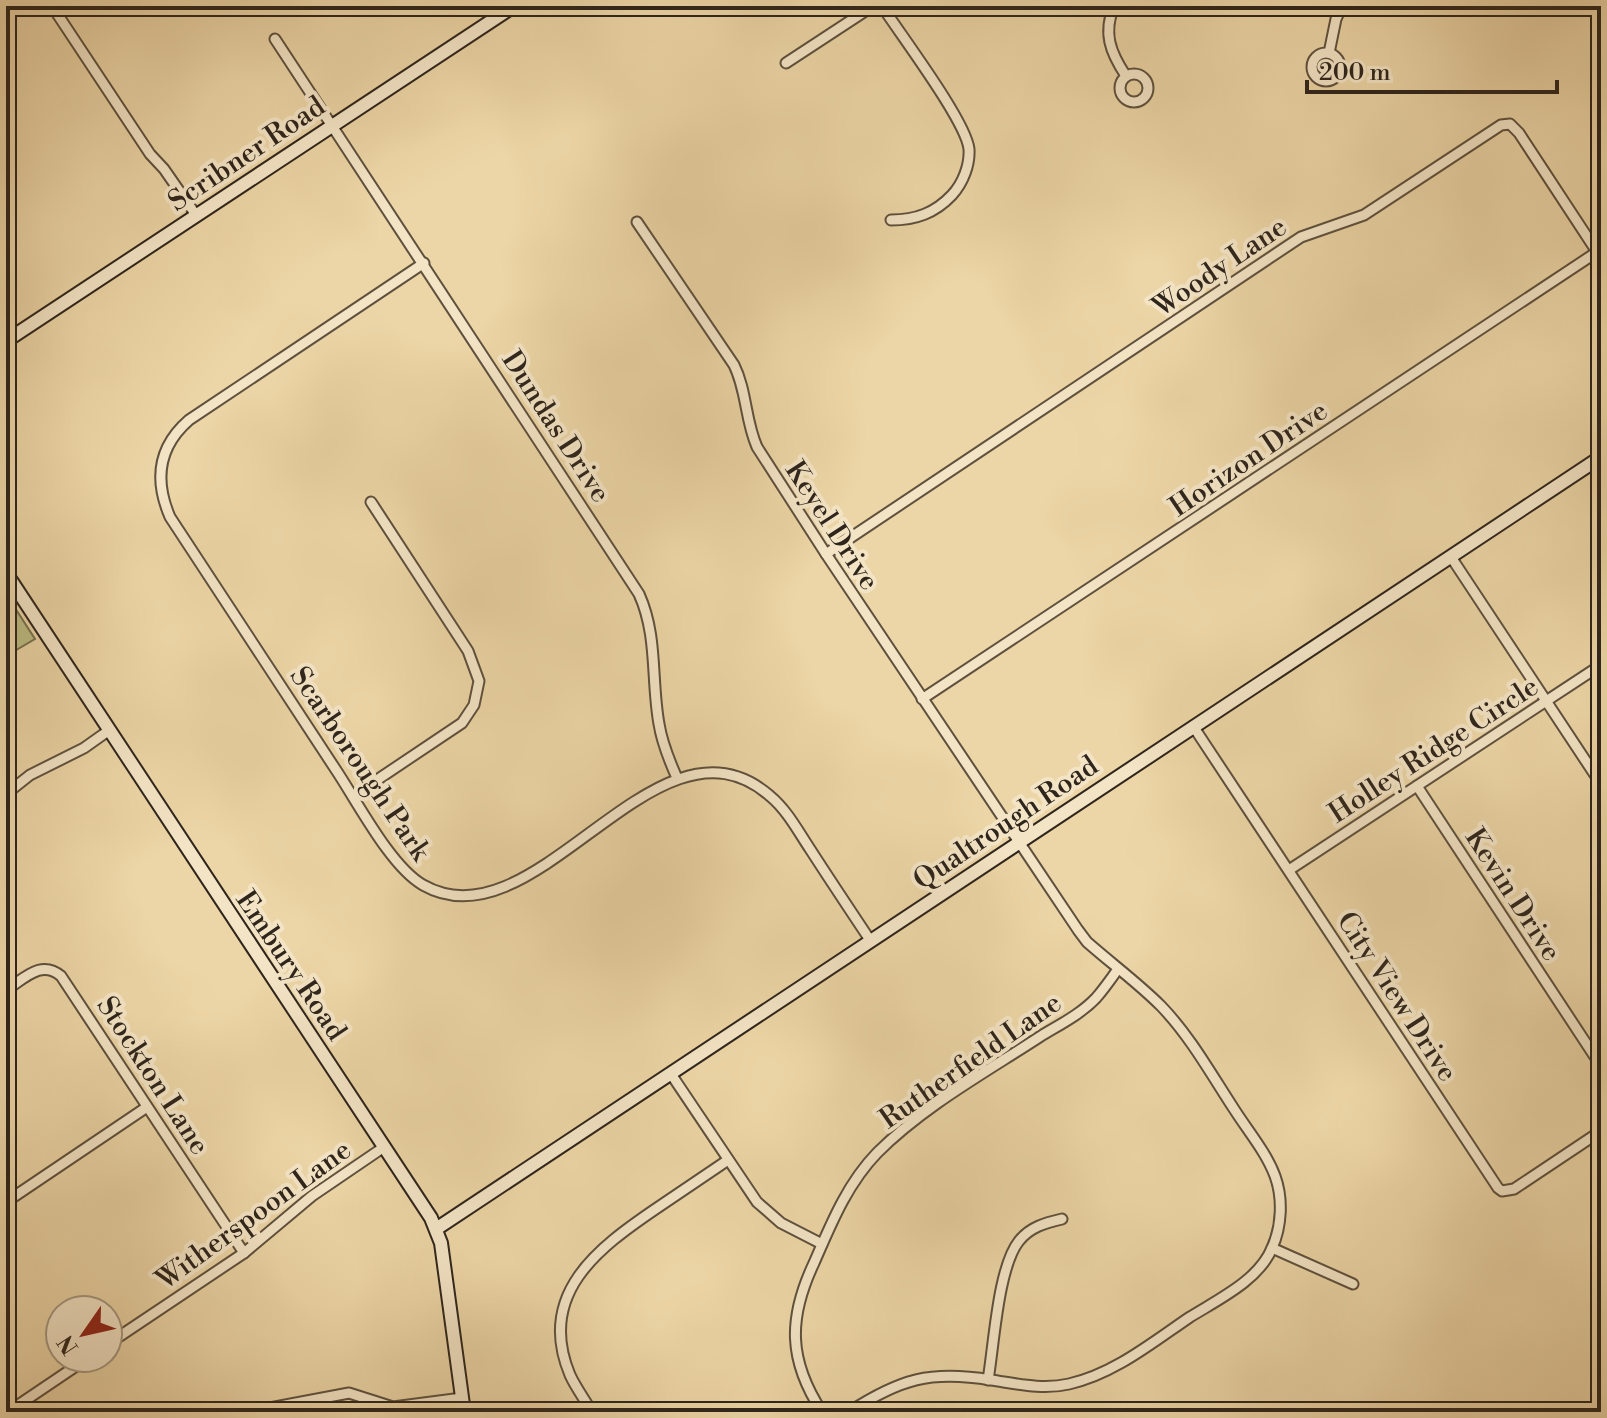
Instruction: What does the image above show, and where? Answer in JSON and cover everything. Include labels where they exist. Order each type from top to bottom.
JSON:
[{"type":"street","points":[[52,6],[140,140],[196,215]]},
{"type":"street","name":"Scribner Road","points":[[6,341],[514,6]]},
{"type":"street","points":[[786,63],[873,6]]},
{"type":"street","points":[[882,6],[961,125],[969,151],[963,178],[947,199],[915,220],[891,220]]},
{"type":"street","points":[[1114,6],[1108,41],[1126,76]]},
{"type":"street","points":[[1329,53],[1340,6]]},
{"type":"street","name":"Dundas Drive","points":[[275,39],[639,594],[652,631],[656,704],[662,741],[677,778]]},
{"type":"street","name":"Woody Lane","points":[[826,554],[1301,237],[1364,215],[1501,125],[1510,124],[1519,133],[1599,255]]},
{"type":"street","name":"Keyel Drive","points":[[637,222],[734,365],[745,393],[748,422],[757,447],[922,699],[1087,942],[1176,1023],[1267,1160],[1279,1195],[1278,1231],[1272,1248]]},
{"type":"street","name":"Horizon Drive","points":[[922,699],[1599,255]]},
{"type":"street","name":"Scarborough Park","points":[[424,263],[189,420],[172,437],[162,459],[161,488],[170,517],[353,796],[410,877],[439,893],[476,897],[510,886],[677,778],[699,774],[727,776],[750,783],[771,796],[792,822],[870,940]]},
{"type":"street","name":"Qualtrough Road","points":[[436,1229],[1601,457]]},
{"type":"street","points":[[353,796],[462,723],[474,705],[479,681],[468,651],[371,502]]},
{"type":"street","points":[[1451,557],[1601,784]]},
{"type":"street","name":"Embury Road","points":[[6,573],[436,1229],[441,1243],[463,1405]]},
{"type":"street","name":"Holley Ridge Circle","points":[[1289,870],[1601,665]]},
{"type":"street","name":"City View Drive","points":[[1193,726],[1498,1188],[1502,1191],[1514,1189],[1601,1131]]},
{"type":"street","points":[[6,794],[19,781],[84,748],[108,731]]},
{"type":"street","name":"Kevin Drive","points":[[1417,786],[1601,1066]]},
{"type":"street","name":"Stockton Lane","points":[[6,990],[40,969],[54,970],[72,991],[244,1253]]},
{"type":"street","name":"Rutherfield Lane","points":[[822,1412],[802,1374],[797,1357],[795,1320],[801,1290],[841,1201],[877,1153],[929,1110],[1088,1006],[1118,969]]},
{"type":"street","points":[[671,1074],[749,1192],[767,1212],[798,1233],[822,1244]]},
{"type":"street","points":[[6,1202],[147,1107]]},
{"type":"street","name":"Witherspoon Lane","points":[[124,1333],[244,1253],[312,1196],[384,1147]]},
{"type":"street","points":[[592,1412],[571,1378],[562,1343],[564,1308],[580,1271],[617,1235],[728,1160]]},
{"type":"street","points":[[988,1380],[1010,1256],[1030,1230],[1062,1219]]},
{"type":"street","points":[[849,1412],[899,1384],[924,1377],[1046,1387],[1068,1384],[1106,1371],[1230,1292],[1257,1270],[1272,1248],[1353,1284]]},
{"type":"street","points":[[8,1412],[64,1374]]},
{"type":"street","points":[[248,1412],[349,1393],[393,1407],[463,1405]]},
{"type":"green space","points":[[6,594],[35,639],[6,656]]}]
